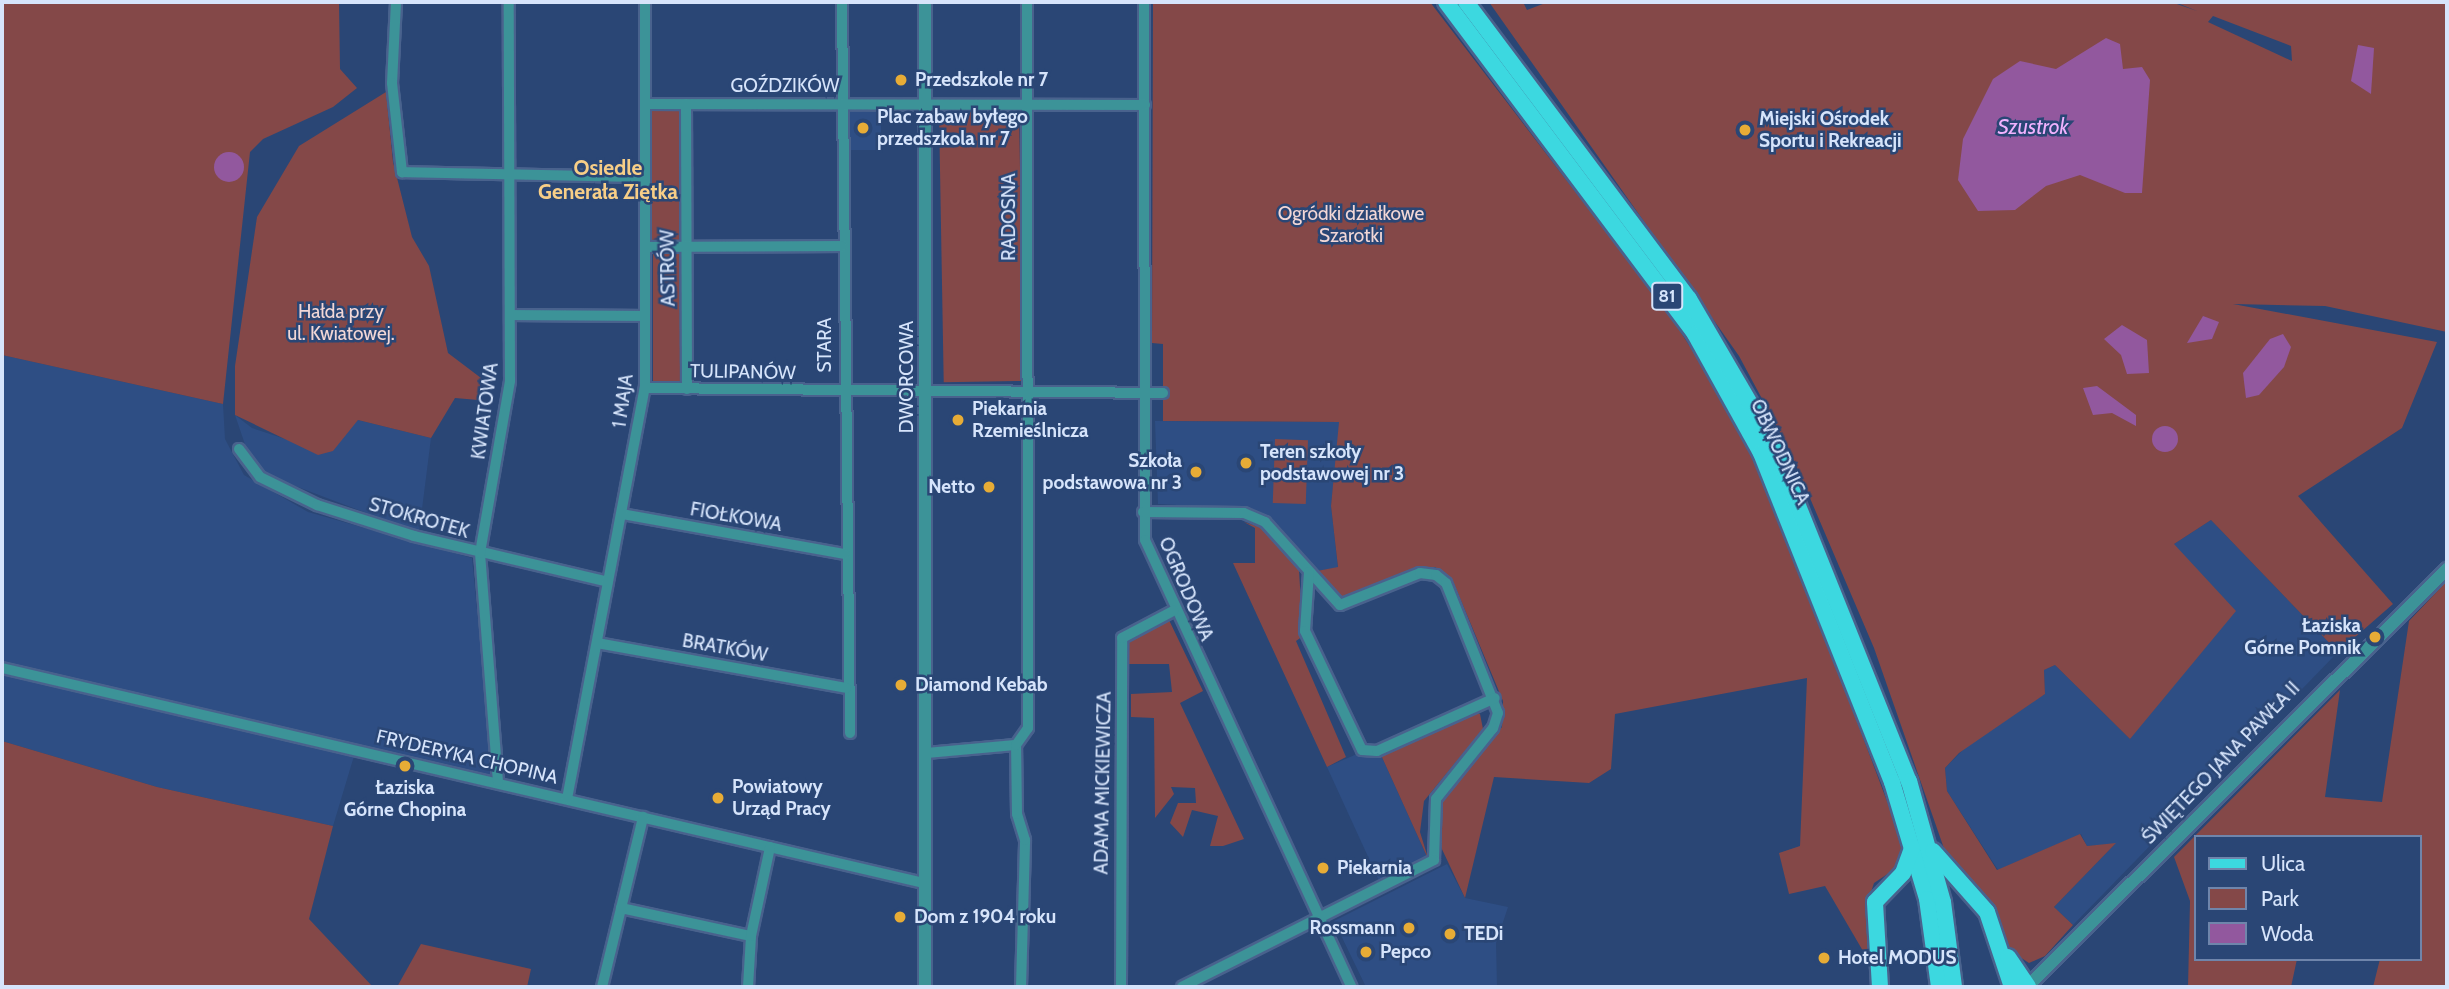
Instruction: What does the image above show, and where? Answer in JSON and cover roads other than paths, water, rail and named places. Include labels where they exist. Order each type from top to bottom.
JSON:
[{"type":"main road","name":"OBWODNICA","points":[[1446,2],[1656,280],[1734,400],[1831,624],[1912,842],[1927,899],[1939,987]]},
{"type":"main road","name":"OBWODNICA","points":[[1465,2],[1665,265],[1742,381],[1807,523],[1931,850],[1946,916],[1954,987]]},
{"type":"main road","points":[[1880,987],[1875,902],[1910,861],[1912,842]]},
{"type":"main road","points":[[1931,850],[1978,898],[2000,946],[2012,987]]},
{"type":"main road","points":[[1893,881],[1914,886],[1927,899]]},
{"type":"main road","points":[[1946,916],[1959,897],[1978,898]]},
{"type":"main road","points":[[2000,946],[2028,987]]},
{"type":"street","points":[[396,2],[392,83],[402,172],[645,177]]},
{"type":"street","name":"KWIATOWA","points":[[498,782],[480,553],[509,396],[509,2]]},
{"type":"street","name":"1 MAJA","points":[[567,799],[645,388],[645,2]]},
{"type":"street","name":"STARA","points":[[842,2],[844,554],[846,688],[850,733]]},
{"type":"street","name":"DWORCOWA","points":[[925,2],[925,987]]},
{"type":"street","name":"RADOSNA","points":[[1027,2],[1027,391]]},
{"type":"street","name":"OGRODOWA","points":[[1144,2],[1143,512],[1146,546],[1173,611],[1352,987]]},
{"type":"street","name":"GOŹDZIKÓW","points":[[646,104],[1144,105]]},
{"type":"street","name":"ASTRÓW","points":[[685,104],[687,389]]},
{"type":"street","points":[[645,247],[842,246]]},
{"type":"street","points":[[511,315],[645,316]]},
{"type":"street","name":"TULIPANÓW","points":[[645,388],[1163,393]]},
{"type":"street","points":[[1021,987],[1025,840],[1017,814],[1016,745],[1028,728],[1027,391]]},
{"type":"street","name":"STOKROTEK","points":[[239,449],[260,477],[317,505],[480,553],[608,582]]},
{"type":"street","points":[[1143,512],[1244,513],[1265,522],[1332,599],[1351,605],[1420,573],[1436,575],[1446,583],[1495,698],[1493,728],[1436,799],[1434,860],[1321,922],[1182,987]]},
{"type":"street","name":"FIOŁKOWA","points":[[622,514],[844,554]]},
{"type":"street","name":"ŚWIĘTEGO JANA PAWŁA II","points":[[2028,987],[2447,569]]},
{"type":"street","points":[[1308,572],[1305,631],[1362,750],[1377,751],[1495,698]]},
{"type":"street","name":"ADAMA MICKIEWICZA","points":[[1121,987],[1122,638],[1173,611]]},
{"type":"street","name":"BRATKÓW","points":[[597,643],[846,688]]},
{"type":"street","name":"FRYDERYKA CHOPINA","points":[[2,668],[771,847],[835,858],[924,883]]},
{"type":"street","points":[[926,753],[1016,745]]},
{"type":"street","points":[[602,987],[643,817]]},
{"type":"street","points":[[748,987],[751,936],[771,847]]},
{"type":"street","points":[[621,908],[751,936]]},
{"type":"water","name":"Szustrok","points":[[2106,38],[2120,44],[2123,69],[2142,67],[2150,80],[2142,193],[2125,193],[2080,175],[2046,186],[2015,210],[1978,211],[1958,180],[1963,139],[1993,79],[2020,61],[2056,69]]},
{"type":"water","points":[[2358,45],[2374,48],[2371,94],[2351,81]]},
{"type":"water","points":[[229,152],[240,156],[244,167],[240,178],[229,182],[218,178],[214,167],[218,156]]},
{"type":"water","points":[[2203,316],[2219,322],[2212,339],[2187,343]]},
{"type":"water","points":[[2122,325],[2147,340],[2149,373],[2127,374],[2121,355],[2104,339]]},
{"type":"water","points":[[2283,334],[2291,347],[2284,367],[2259,395],[2246,398],[2243,373],[2270,339]]},
{"type":"water","points":[[2097,386],[2136,415],[2136,426],[2112,413],[2093,415],[2083,388]]},
{"type":"water","points":[[2165,426],[2174,430],[2178,439],[2174,448],[2165,452],[2156,448],[2152,439],[2156,430]]},
{"type":"place","name":"Przedszkole nr 7","points":[[901,80]]},
{"type":"place","name":"Plac zabaw byłego przedszkola nr 7","points":[[863,128]]},
{"type":"place","name":"Miejski Ośrodek Sportu i Rekreacji","points":[[1745,130]]},
{"type":"place","name":"Piekarnia Rzemieślnicza","points":[[958,420]]},
{"type":"place","name":"Teren szkoły podstawowej nr 3","points":[[1246,463]]},
{"type":"place","name":"Szkoła podstawowa nr 3","points":[[1196,472]]},
{"type":"place","name":"Netto","points":[[989,487]]},
{"type":"place","name":"Łaziska Górne Pomnik","points":[[2375,637]]},
{"type":"place","name":"Diamond Kebab","points":[[901,685]]},
{"type":"place","name":"Łaziska Górne Chopina","points":[[405,766]]},
{"type":"place","name":"Powiatowy Urząd Pracy","points":[[718,798]]},
{"type":"place","name":"Piekarnia","points":[[1323,868]]},
{"type":"place","name":"Dom z 1904 roku","points":[[900,917]]},
{"type":"place","name":"Rossmann","points":[[1409,928]]},
{"type":"place","name":"TEDi","points":[[1450,934]]},
{"type":"place","name":"Pepco","points":[[1366,952]]},
{"type":"place","name":"Hotel MODUS","points":[[1824,958]]},
{"type":"district","name":"Osiedle Generała Ziętka","points":[[608,180]]},
{"type":"park label","name":"Ogródki działkowe Szarotki","points":[[1351,225]]},
{"type":"park label","name":"Hałda przy ul. Kwiatowej.","points":[[341,323]]}]
